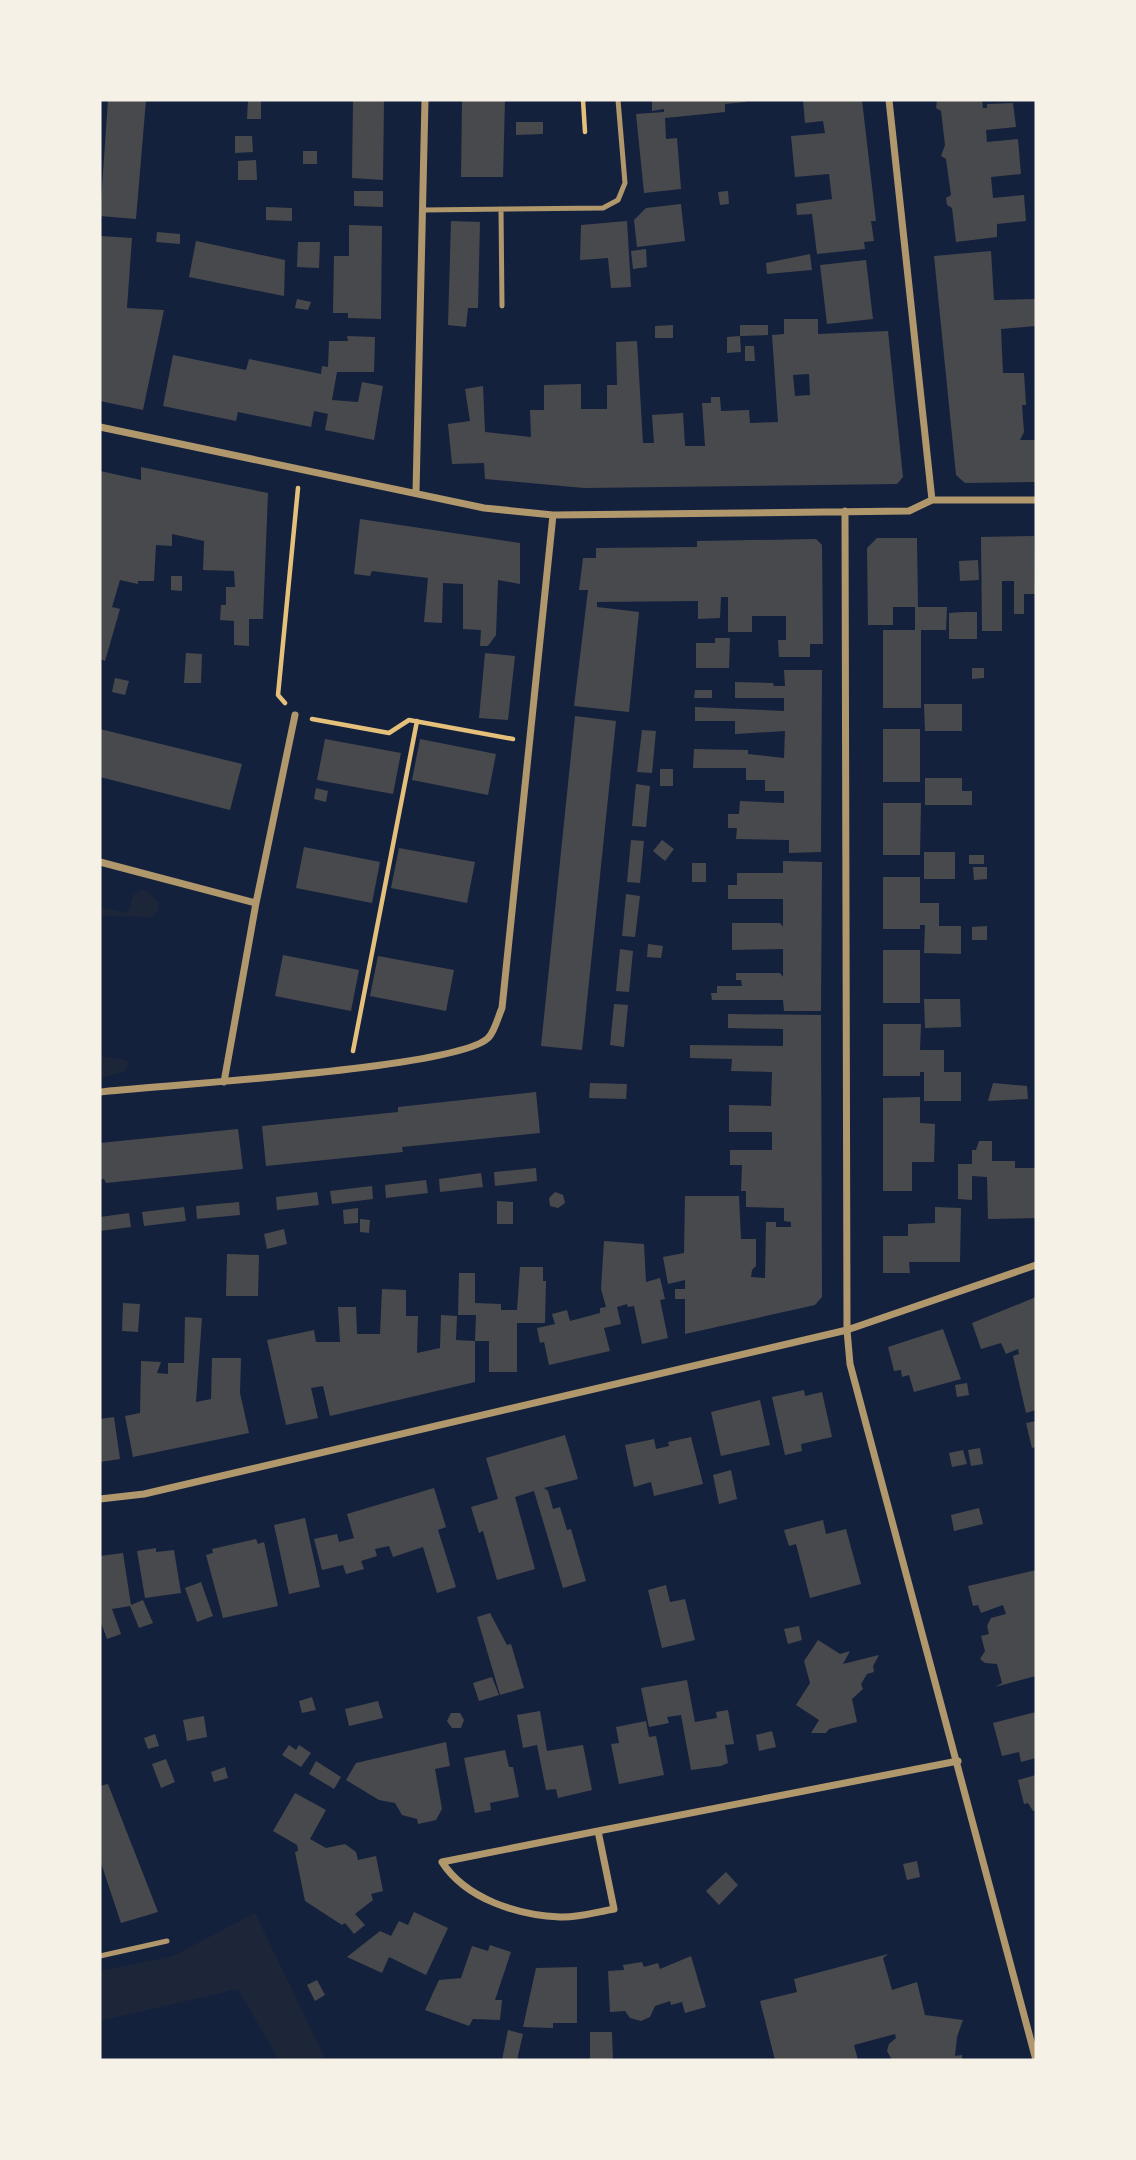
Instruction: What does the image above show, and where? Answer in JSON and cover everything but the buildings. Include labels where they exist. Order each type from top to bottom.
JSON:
[{"type":"street","points":[[416,492],[425,100]]},
{"type":"street","points":[[889,100],[932,500]]},
{"type":"street","points":[[100,427],[484,508],[553,515],[909,511],[932,500],[1036,500]]},
{"type":"street","points":[[845,511],[847,1330],[850,1364],[1036,2060]]},
{"type":"street","points":[[100,1092],[350,1069],[465,1050],[488,1038],[502,1008],[553,515]]},
{"type":"street","points":[[224,1082],[256,903],[295,715]]},
{"type":"street","points":[[100,862],[256,903]]},
{"type":"street","points":[[100,1499],[144,1494],[847,1330],[1036,1265]]},
{"type":"street","points":[[598,1831],[614,1909],[562,1917],[517,1910],[476,1894],[453,1878],[442,1862],[598,1831],[958,1761]]},
{"type":"lane","points":[[423,210],[603,208],[618,200],[625,183],[618,100]]},
{"type":"lane","points":[[501,209],[502,306]]},
{"type":"lane","points":[[100,1956],[167,1941]]},
{"type":"path","points":[[583,100],[585,132]]},
{"type":"path","points":[[300,468],[278,695],[295,715],[389,733],[409,720],[531,742]]},
{"type":"path","points":[[350,1069],[416,721]]},
{"type":"shaded area","points":[[143,889],[157,900],[159,908],[153,917],[100,916],[100,907],[128,913],[133,895]]},
{"type":"shaded area","points":[[100,1046],[103,1057],[126,1060],[129,1064],[124,1072],[100,1078]]},
{"type":"shaded area","points":[[255,1913],[326,2060],[279,2060],[238,1989],[100,2021],[100,1971],[173,1956]]}]
